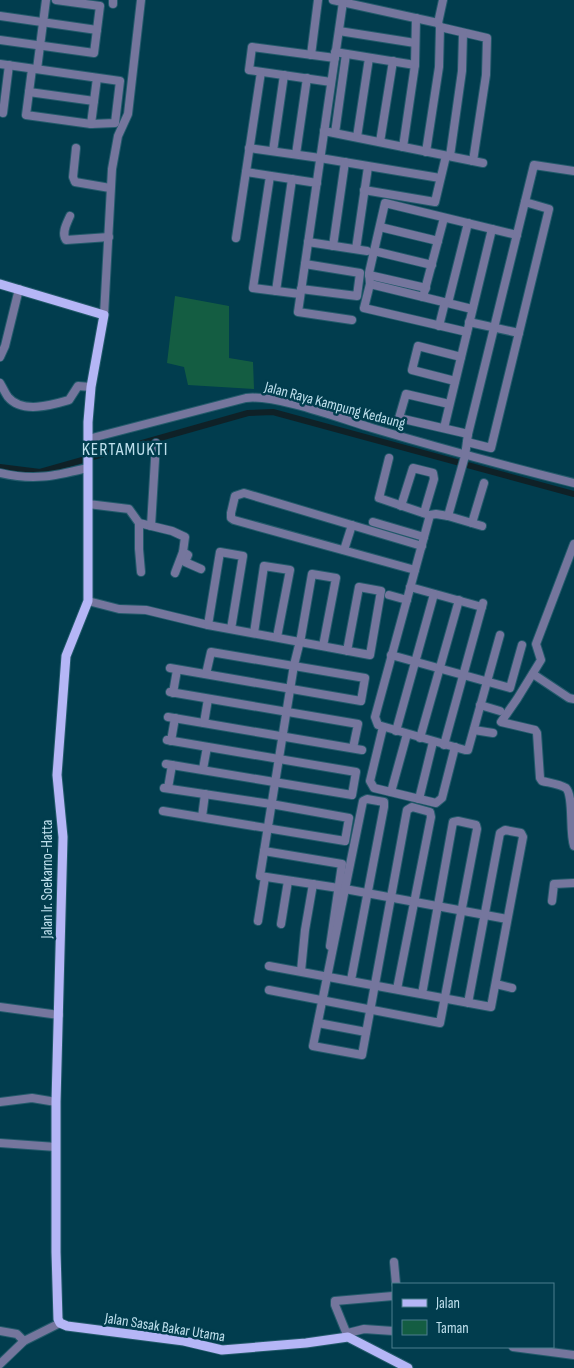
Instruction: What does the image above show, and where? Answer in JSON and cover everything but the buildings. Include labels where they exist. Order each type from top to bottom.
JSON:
[{"type":"main road","points":[[0,284],[104,315]]},
{"type":"main road","name":"Jalan Ir. Soekarno-Hatta","points":[[60,1323],[57,1314],[56,1102],[63,837],[57,786],[60,718],[66,656],[88,601],[88,439],[92,387],[104,315]]},
{"type":"main road","name":"Jalan Sasak Bakar Utama","points":[[60,1323],[73,1327],[184,1341],[222,1350],[297,1344],[345,1336]]},
{"type":"main road","points":[[345,1336],[408,1368]]},
{"type":"street","points":[[0,64],[9,65],[34,69],[120,81],[115,123],[91,124],[26,115],[29,92],[34,69],[40,45],[46,0]]},
{"type":"street","points":[[0,40],[94,53],[100,6],[56,0]]},
{"type":"street","points":[[104,315],[112,169],[118,136],[128,114],[141,0]]},
{"type":"street","points":[[311,55],[318,0]]},
{"type":"street","points":[[333,0],[416,18],[463,33],[487,38],[486,75],[473,161]]},
{"type":"street","points":[[426,152],[439,67],[439,25],[443,0]]},
{"type":"street","points":[[346,2],[335,55],[298,312],[352,320]]},
{"type":"street","points":[[0,16],[97,30]]},
{"type":"street","points":[[403,147],[415,65],[416,18]]},
{"type":"street","points":[[339,31],[415,43]]},
{"type":"street","points":[[364,190],[435,202],[440,178],[448,156],[462,71],[463,33]]},
{"type":"street","points":[[331,82],[249,70],[252,47],[311,55],[346,54],[415,65]]},
{"type":"street","points":[[335,133],[346,54]]},
{"type":"street","points":[[357,138],[369,58]]},
{"type":"street","points":[[380,142],[393,61]]},
{"type":"street","points":[[3,113],[9,65]]},
{"type":"street","points":[[236,238],[261,72]]},
{"type":"street","points":[[273,151],[284,75]]},
{"type":"street","points":[[91,124],[97,78]]},
{"type":"street","points":[[296,154],[307,78]]},
{"type":"street","points":[[29,92],[94,101]]},
{"type":"street","points":[[324,131],[483,163]]},
{"type":"street","points":[[76,148],[73,177],[75,182],[110,188]]},
{"type":"street","points":[[249,148],[440,178]]},
{"type":"street","points":[[333,246],[345,162]]},
{"type":"street","points":[[448,516],[464,460],[468,434],[534,165],[574,171]]},
{"type":"street","points":[[356,249],[368,167]]},
{"type":"street","points":[[246,172],[316,183]]},
{"type":"street","points":[[270,176],[253,288],[357,296],[360,273],[305,264]]},
{"type":"street","points":[[276,291],[292,179]]},
{"type":"street","points":[[467,442],[491,448],[549,209],[525,202]]},
{"type":"street","points":[[466,332],[364,308],[370,284],[371,251],[380,227],[385,204],[517,235]]},
{"type":"street","points":[[70,216],[64,232],[66,240],[109,237]]},
{"type":"street","points":[[423,297],[444,218]]},
{"type":"street","points":[[438,326],[468,223]]},
{"type":"street","points":[[380,227],[438,241]]},
{"type":"street","points":[[444,428],[492,229]]},
{"type":"street","points":[[308,242],[371,251],[432,266]]},
{"type":"street","points":[[369,275],[426,288]]},
{"type":"street","points":[[370,284],[472,309]]},
{"type":"street","points":[[0,357],[5,346],[19,289]]},
{"type":"street","points":[[469,322],[519,333]]},
{"type":"street","points":[[455,381],[412,370],[418,346],[461,357]]},
{"type":"street","points":[[0,384],[9,398],[17,404],[29,407],[69,400],[78,386],[92,387]]},
{"type":"street","points":[[449,404],[406,394],[399,418],[468,434]]},
{"type":"street","name":"Jalan Raya Kampung Kedaung","points":[[88,439],[246,398],[258,398],[293,405],[464,460],[574,483]]},
{"type":"street","points":[[151,526],[156,443]]},
{"type":"street","points":[[389,458],[379,498],[427,514],[448,516],[482,526]]},
{"type":"street","points":[[0,473],[32,478],[50,477],[88,460]]},
{"type":"street","points":[[401,506],[411,470],[416,468],[433,473],[434,479],[422,546],[391,655],[375,717],[376,722],[382,727],[468,750],[500,635]]},
{"type":"street","points":[[472,523],[484,483]]},
{"type":"street","points":[[415,570],[234,520],[231,518],[231,513],[235,496],[244,493],[422,546]]},
{"type":"street","points":[[88,504],[129,509],[139,523],[141,572]]},
{"type":"street","points":[[373,522],[424,537]]},
{"type":"street","points":[[139,523],[172,531],[185,537],[183,552],[175,573]]},
{"type":"street","points":[[344,550],[352,525]]},
{"type":"street","points":[[574,544],[536,644],[541,658],[517,699],[500,722],[534,730],[537,733],[540,778],[542,781],[566,788],[573,797],[572,835],[574,846]]},
{"type":"street","points":[[183,552],[188,555],[185,562],[201,569]]},
{"type":"street","points":[[208,625],[220,552],[243,556],[231,629]]},
{"type":"street","points":[[254,633],[264,566],[290,570],[277,637]]},
{"type":"street","points":[[323,646],[336,578],[312,574],[294,665],[260,876],[507,919]]},
{"type":"street","points":[[88,601],[119,609],[146,610],[208,625],[277,637],[299,642],[323,646],[347,651],[370,655],[381,591],[358,587],[347,651]]},
{"type":"street","points":[[410,587],[483,605],[444,744]]},
{"type":"street","points":[[396,731],[434,594]]},
{"type":"street","points":[[389,595],[407,600]]},
{"type":"street","points":[[420,738],[459,600]]},
{"type":"street","points":[[391,655],[510,688],[522,645]]},
{"type":"street","points":[[206,674],[211,652],[366,678],[361,701],[174,669],[171,693],[358,724],[353,748]]},
{"type":"street","points":[[533,674],[569,698],[574,699]]},
{"type":"street","points":[[204,723],[208,699]]},
{"type":"street","points":[[480,705],[500,711]]},
{"type":"street","points":[[163,811],[345,841],[350,818],[166,788],[169,764],[352,795],[356,772],[169,741],[172,717],[362,750]]},
{"type":"street","points":[[382,727],[370,781],[374,788],[436,803],[442,798],[455,747]]},
{"type":"street","points":[[474,730],[493,733]]},
{"type":"street","points":[[391,792],[407,734]]},
{"type":"street","points":[[418,799],[433,742]]},
{"type":"street","points":[[203,769],[207,747]]},
{"type":"street","points":[[202,817],[205,794]]},
{"type":"street","points":[[351,980],[384,805],[384,802],[367,799],[364,801],[342,889],[313,1046],[362,1055],[407,810],[412,807],[430,812],[432,817],[398,989]]},
{"type":"street","points":[[269,990],[440,1023],[477,826],[458,821],[453,822],[422,994]]},
{"type":"street","points":[[269,966],[351,980],[374,985],[398,989],[468,1003],[491,1007],[523,837],[521,833],[505,830],[500,833],[468,1003]]},
{"type":"street","points":[[264,851],[342,864],[342,889]]},
{"type":"street","points":[[258,921],[265,877]]},
{"type":"street","points":[[281,924],[288,880]]},
{"type":"street","points":[[552,901],[554,884],[574,883]]},
{"type":"street","points":[[302,971],[305,930],[313,884]]},
{"type":"street","points":[[496,984],[512,988]]},
{"type":"street","points":[[0,1007],[59,1015]]},
{"type":"street","points":[[318,1023],[366,1032]]},
{"type":"street","points":[[0,1102],[32,1098],[56,1102]]},
{"type":"street","points":[[0,1143],[56,1147]]},
{"type":"street","points":[[394,1262],[396,1283]]},
{"type":"street","points":[[392,1296],[335,1301],[345,1336],[364,1329],[392,1331]]},
{"type":"street","points":[[0,1364],[24,1341],[60,1323]]},
{"type":"street","points":[[0,1331],[17,1334],[24,1341]]},
{"type":"street","points":[[522,1348],[574,1354]]},
{"type":"green space","points":[[175,296],[229,306],[229,358],[253,362],[254,389],[188,385],[184,367],[167,363]]},
{"type":"waterway","points":[[0,467],[40,472],[248,413],[273,412],[574,494]]},
{"type":"district","name":"KERTAMUKTI","points":[[125,449]]}]
